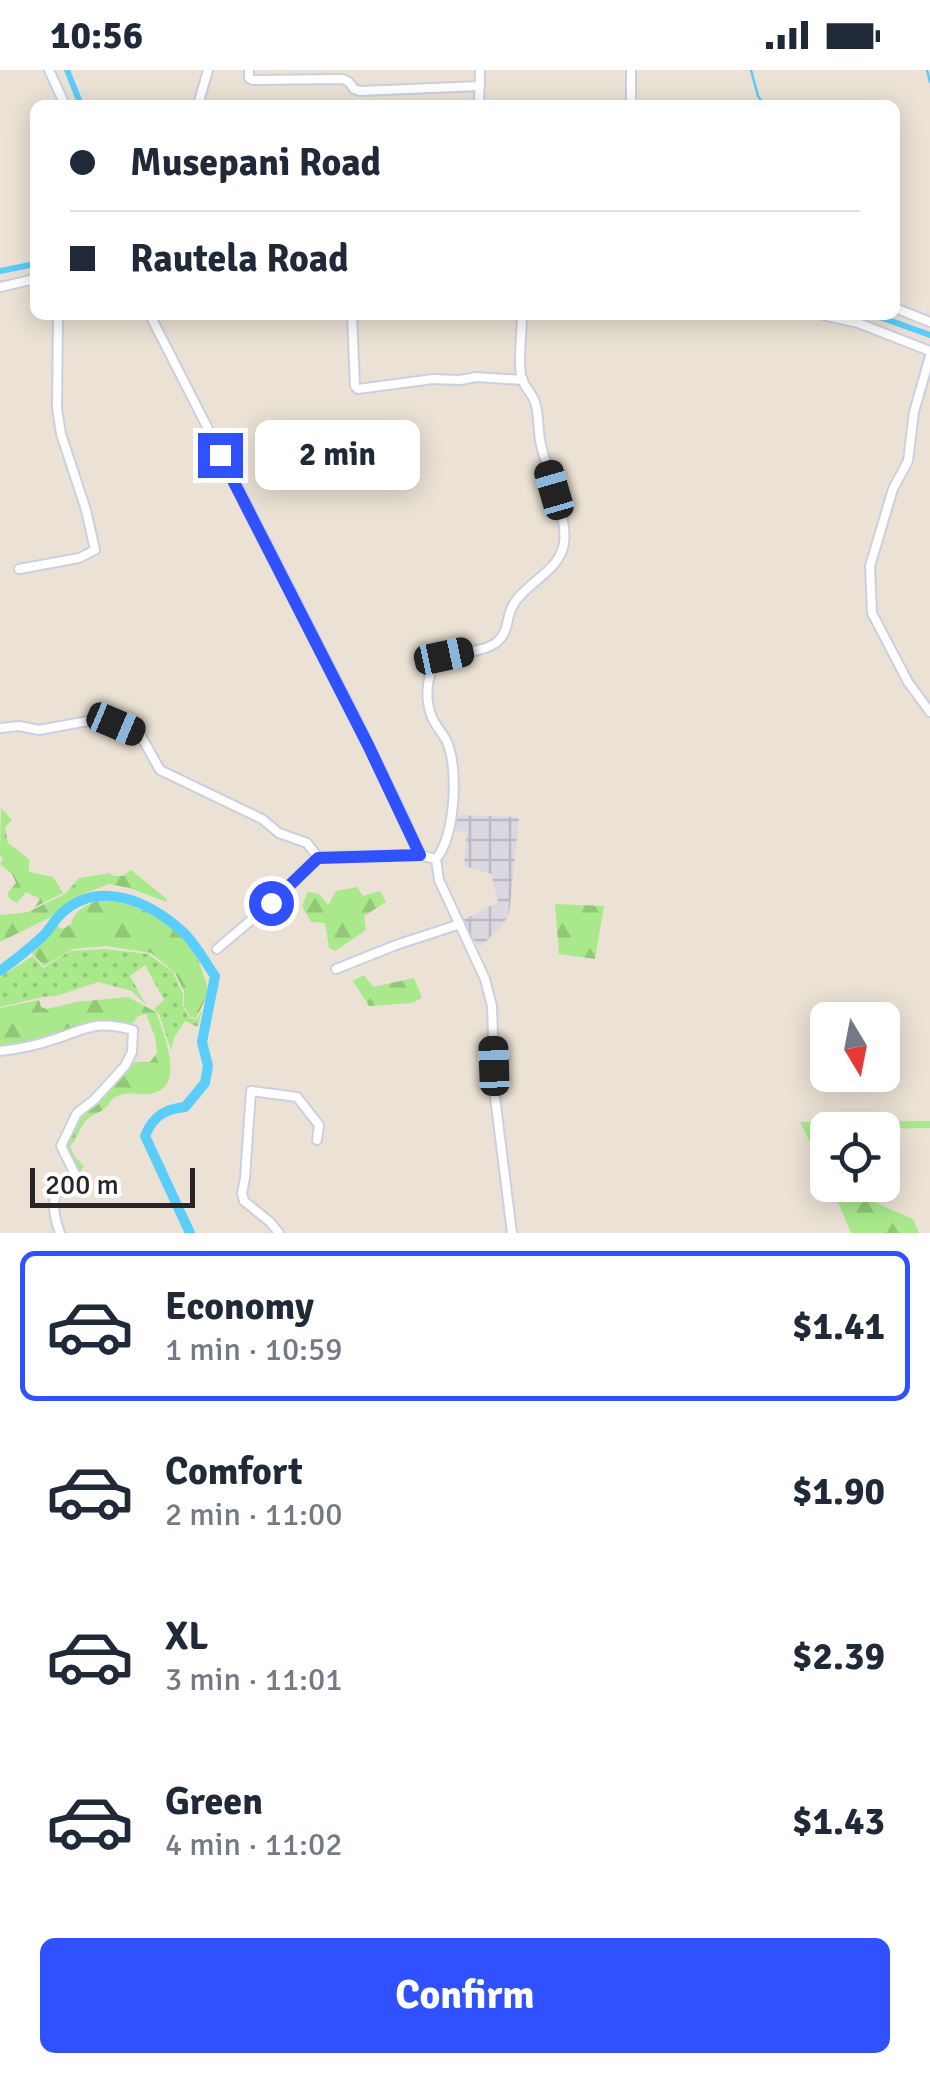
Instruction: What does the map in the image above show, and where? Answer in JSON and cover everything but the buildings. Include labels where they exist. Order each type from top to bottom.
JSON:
[{"type":"street","points":[[49,70],[63,100]]},
{"type":"street","points":[[199,100],[208,70]]},
{"type":"street","points":[[249,70],[252,80],[350,82]]},
{"type":"street","points":[[350,70],[350,82],[360,91],[480,86]]},
{"type":"street","points":[[480,70],[480,100]]},
{"type":"street","points":[[631,70],[631,100]]},
{"type":"street","points":[[0,287],[30,280]]},
{"type":"street","points":[[900,310],[930,322]]},
{"type":"street","points":[[18,569],[80,558],[95,550],[61,434],[58,320]]},
{"type":"street","points":[[153,320],[420,855]]},
{"type":"street","points":[[352,320],[358,389],[433,379],[523,380]]},
{"type":"street","points":[[512,1233],[495,1097],[492,1006],[485,979],[439,880],[436,860],[448,836],[452,783],[448,744],[433,720],[428,688],[430,672],[444,656],[499,641],[512,608],[559,557],[564,544],[534,398],[523,380],[522,320]]},
{"type":"street","points":[[845,320],[930,354],[914,412],[908,462],[893,489],[870,566],[872,614],[908,682],[930,712]]},
{"type":"street","points":[[0,728],[38,730],[104,718],[141,736],[160,770],[262,819],[279,833],[308,843],[318,858]]},
{"type":"street","points":[[217,949],[318,858],[420,855],[436,860]]},
{"type":"street","points":[[336,969],[396,944],[460,924]]},
{"type":"street","points":[[0,1051],[54,1040],[98,1024],[133,1030],[132,1052],[125,1066],[94,1100],[76,1113],[61,1146],[75,1174],[55,1193],[52,1212],[60,1233]]},
{"type":"street","points":[[279,1233],[244,1201],[242,1193],[251,1090],[297,1097],[320,1125],[317,1140]]},
{"type":"shaded area","points":[[457,815],[519,817],[509,915],[480,947],[463,920],[498,902],[491,874],[464,866],[467,833],[455,830]]},
{"type":"green space","points":[[1,808],[12,820],[5,827],[8,843],[29,859],[29,872],[53,877],[63,893],[35,907],[40,899],[26,892],[17,903],[10,899],[7,894],[16,883],[0,864]]},
{"type":"green space","points":[[131,870],[167,902],[109,884],[83,894],[59,913],[0,942],[0,915],[28,912],[65,894],[79,878],[110,873],[123,876]]},
{"type":"green space","points":[[357,887],[363,896],[380,891],[386,902],[364,916],[366,930],[335,951],[329,948],[325,923],[311,922],[302,906],[308,892],[319,894],[328,905],[336,891]]},
{"type":"green space","points":[[101,899],[149,913],[189,945],[207,987],[196,1018],[190,1017],[184,1006],[184,991],[175,973],[151,953],[106,946],[72,949],[44,966],[32,953],[57,926],[63,929],[79,911]]},
{"type":"green space","points":[[555,904],[604,906],[595,959],[559,954]]},
{"type":"green space","points":[[106,949],[148,954],[173,972],[189,1018],[197,1019],[202,1010],[198,1027],[185,1021],[171,1050],[154,1009],[164,1000],[145,965],[130,976],[146,1005],[132,991],[98,982],[56,996],[0,1007],[0,977],[33,956],[43,968],[70,951]]},
{"type":"green space","points":[[364,975],[373,987],[414,978],[422,998],[412,1003],[369,1006],[353,981]]},
{"type":"green space","points":[[128,997],[156,1012],[169,1055],[169,1078],[157,1092],[117,1096],[86,1121],[70,1146],[84,1166],[79,1174],[70,1163],[65,1145],[73,1125],[133,1062],[150,1062],[157,1053],[146,1014],[133,1023],[90,1023],[56,1036],[0,1048],[0,1008],[39,1000],[41,1007],[47,1009]]},
{"type":"green space","points":[[900,1121],[930,1121],[930,1128],[900,1129]]},
{"type":"green space","points":[[800,1122],[810,1122],[810,1142]]},
{"type":"green space","points":[[838,1202],[874,1202],[913,1219],[919,1233],[851,1233]]},
{"type":"waterway","points":[[67,70],[79,100]]},
{"type":"waterway","points":[[751,70],[761,100]]},
{"type":"waterway","points":[[927,70],[930,82]]},
{"type":"waterway","points":[[0,271],[30,265]]},
{"type":"waterway","points":[[888,320],[930,335]]},
{"type":"waterway","points":[[0,971],[43,936],[63,912],[93,897],[125,898],[141,904],[170,921],[196,947],[215,976],[202,1042],[208,1066],[205,1083],[185,1107],[156,1119],[145,1136],[190,1233]]},
{"type":"route","points":[[220,455],[420,855],[318,858],[271,903]]}]
